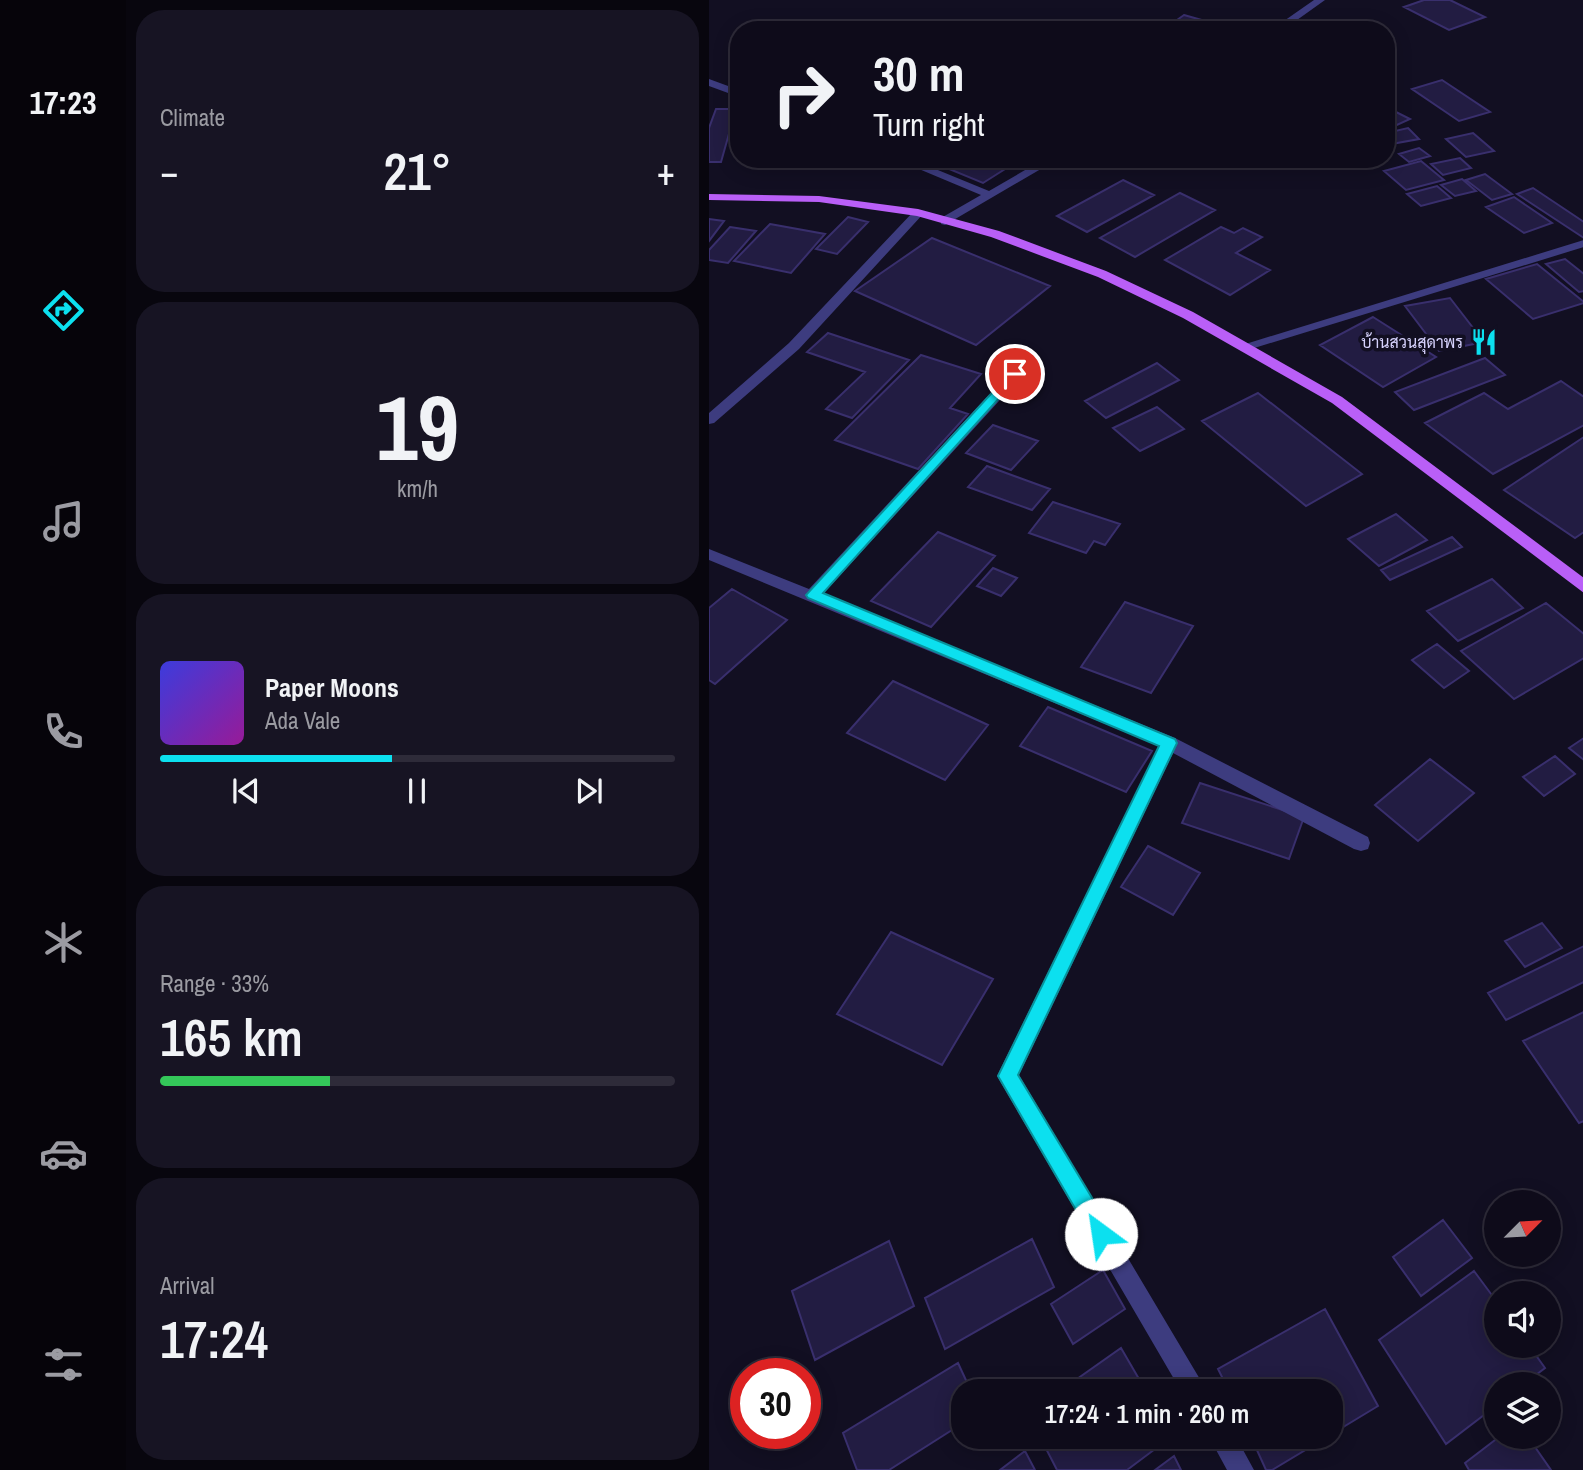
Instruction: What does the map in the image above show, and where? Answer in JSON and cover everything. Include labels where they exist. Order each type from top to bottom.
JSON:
[{"type":"main road","points":[[709,197],[819,199],[918,213],[995,234],[1102,274],[1246,346],[1337,400],[1583,587]]},
{"type":"street","points":[[1289,21],[1320,0]]},
{"type":"street","points":[[709,82],[730,90]]},
{"type":"street","points":[[922,168],[990,195]]},
{"type":"street","points":[[945,220],[1037,168]]},
{"type":"street","points":[[709,420],[794,346],[918,213]]},
{"type":"street","points":[[1246,346],[1583,243]]},
{"type":"street","points":[[813,595],[1015,374]]},
{"type":"street","points":[[709,554],[1169,743],[1361,843]]},
{"type":"street","points":[[1169,743],[1008,1076],[1188,1379]]},
{"type":"street","points":[[1229,1449],[1242,1470]]},
{"type":"building","points":[[1424,0],[1450,0],[1485,17],[1449,30],[1404,7]]},
{"type":"building","points":[[1184,15],[1205,21],[1176,21]]},
{"type":"building","points":[[1442,80],[1490,112],[1459,121],[1412,89]]},
{"type":"building","points":[[716,109],[730,109],[730,130],[721,162],[709,162],[709,128]]},
{"type":"building","points":[[1395,112],[1410,119],[1395,126]]},
{"type":"building","points":[[1408,128],[1419,139],[1395,143],[1395,131]]},
{"type":"building","points":[[1473,133],[1494,151],[1466,157],[1446,139]]},
{"type":"building","points":[[1419,148],[1430,156],[1409,162],[1399,154]]},
{"type":"building","points":[[1460,158],[1471,168],[1443,175],[1431,164]]},
{"type":"building","points":[[1421,161],[1444,180],[1406,190],[1384,171]]},
{"type":"building","points":[[947,168],[1007,168],[983,183]]},
{"type":"building","points":[[1485,174],[1512,194],[1492,200],[1466,180]]},
{"type":"building","points":[[1462,179],[1476,191],[1455,196],[1441,185]]},
{"type":"building","points":[[1123,180],[1154,195],[1087,232],[1057,216]]},
{"type":"building","points":[[1437,186],[1451,198],[1421,206],[1407,194]]},
{"type":"building","points":[[1533,188],[1584,222],[1584,238],[1517,194]]},
{"type":"building","points":[[1180,193],[1215,210],[1135,257],[1100,238]]},
{"type":"building","points":[[1514,197],[1552,223],[1524,233],[1486,207]]},
{"type":"building","points":[[848,217],[868,222],[837,254],[816,249]]},
{"type":"building","points":[[709,219],[724,221],[709,241]]},
{"type":"building","points":[[770,224],[825,234],[791,273],[734,261]]},
{"type":"building","points":[[730,227],[756,231],[728,263],[709,260],[709,250]]},
{"type":"building","points":[[1221,227],[1234,233],[1243,228],[1262,237],[1236,253],[1270,270],[1230,295],[1165,260]]},
{"type":"building","points":[[932,238],[1050,286],[976,345],[855,291]]},
{"type":"building","points":[[1565,259],[1584,274],[1584,291],[1579,292],[1546,264]]},
{"type":"building","points":[[1537,264],[1584,303],[1533,319],[1486,279]]},
{"type":"building","points":[[1450,298],[1484,342],[1439,351],[1405,306]]},
{"type":"building","points":[[1373,317],[1436,357],[1383,387],[1320,345]]},
{"type":"building","points":[[828,333],[909,360],[852,418],[826,409],[865,372],[807,352]]},
{"type":"building","points":[[921,355],[981,374],[950,408],[968,414],[918,469],[835,440]]},
{"type":"building","points":[[1485,358],[1505,375],[1414,410],[1395,392]]},
{"type":"building","points":[[1157,363],[1179,380],[1106,418],[1085,401]]},
{"type":"building","points":[[1561,381],[1584,397],[1584,425],[1493,474],[1425,423],[1484,393],[1508,409]]},
{"type":"building","points":[[1258,393],[1362,474],[1306,506],[1202,421]]},
{"type":"building","points":[[1157,407],[1184,429],[1140,451],[1113,428]]},
{"type":"building","points":[[993,425],[1038,441],[1011,470],[966,453]]},
{"type":"building","points":[[1584,437],[1584,532],[1575,538],[1504,490]]},
{"type":"building","points":[[987,466],[1050,489],[1032,510],[968,487]]},
{"type":"building","points":[[1053,502],[1120,524],[1105,545],[1094,541],[1086,553],[1029,533]]},
{"type":"building","points":[[1396,514],[1427,540],[1379,566],[1348,539]]},
{"type":"building","points":[[938,532],[995,556],[931,627],[871,601]]},
{"type":"building","points":[[1452,537],[1462,547],[1390,580],[1381,570]]},
{"type":"building","points":[[993,568],[1017,578],[1001,596],[977,586]]},
{"type":"building","points":[[1492,579],[1523,608],[1458,641],[1427,611]]},
{"type":"building","points":[[732,589],[787,620],[715,684],[709,680],[709,608]]},
{"type":"building","points":[[1125,602],[1193,626],[1151,693],[1081,667]]},
{"type":"building","points":[[1546,603],[1584,634],[1584,658],[1514,699],[1461,651]]},
{"type":"building","points":[[1437,644],[1469,671],[1444,688],[1412,660]]},
{"type":"building","points":[[893,681],[988,725],[945,780],[847,733]]},
{"type":"building","points":[[1048,707],[1152,751],[1126,792],[1020,746]]},
{"type":"building","points":[[1584,738],[1584,760],[1569,748]]},
{"type":"building","points":[[1555,756],[1575,774],[1544,796],[1523,777]]},
{"type":"building","points":[[1430,759],[1474,793],[1418,841],[1375,805]]},
{"type":"building","points":[[1200,783],[1304,817],[1289,859],[1182,823]]},
{"type":"building","points":[[1148,846],[1200,873],[1173,915],[1121,887]]},
{"type":"building","points":[[1542,923],[1562,948],[1525,967],[1505,941]]},
{"type":"building","points":[[891,932],[993,979],[942,1065],[837,1014]]},
{"type":"building","points":[[1584,946],[1584,982],[1506,1020],[1488,993]]},
{"type":"building","points":[[1584,1012],[1584,1121],[1579,1123],[1523,1041]]},
{"type":"building","points":[[1443,1220],[1472,1258],[1421,1296],[1393,1257]]},
{"type":"building","points":[[1032,1239],[1054,1287],[945,1349],[925,1298]]},
{"type":"building","points":[[889,1241],[914,1306],[814,1358],[792,1291]]},
{"type":"building","points":[[1103,1270],[1125,1309],[1073,1344],[1051,1304]]},
{"type":"building","points":[[1474,1271],[1484,1284],[1484,1358],[1538,1358],[1545,1368],[1540,1372],[1484,1372],[1484,1415],[1446,1444],[1379,1340]]},
{"type":"building","points":[[1325,1309],[1378,1406],[1343,1427],[1343,1379],[1223,1379],[1218,1369]]},
{"type":"building","points":[[1121,1348],[1139,1379],[1077,1379]]},
{"type":"building","points":[[958,1363],[965,1379],[951,1379],[951,1431],[889,1470],[857,1470],[843,1433]]},
{"type":"building","points":[[1484,1448],[1536,1449],[1551,1470],[1469,1470],[1465,1463]]},
{"type":"building","points":[[1046,1449],[1155,1449],[1127,1470],[1057,1470]]},
{"type":"building","points":[[1256,1449],[1307,1449],[1272,1470],[1266,1470]]},
{"type":"building","points":[[1025,1451],[1035,1470],[1000,1470]]},
{"type":"building","points":[[1174,1456],[1181,1470],[1155,1470]]},
{"type":"place","name":"บ้านสวนสุดาพร","points":[[1484,342]]},
{"type":"route","points":[[1015,374],[813,595],[1169,743],[1008,1076],[1101,1234]]}]
